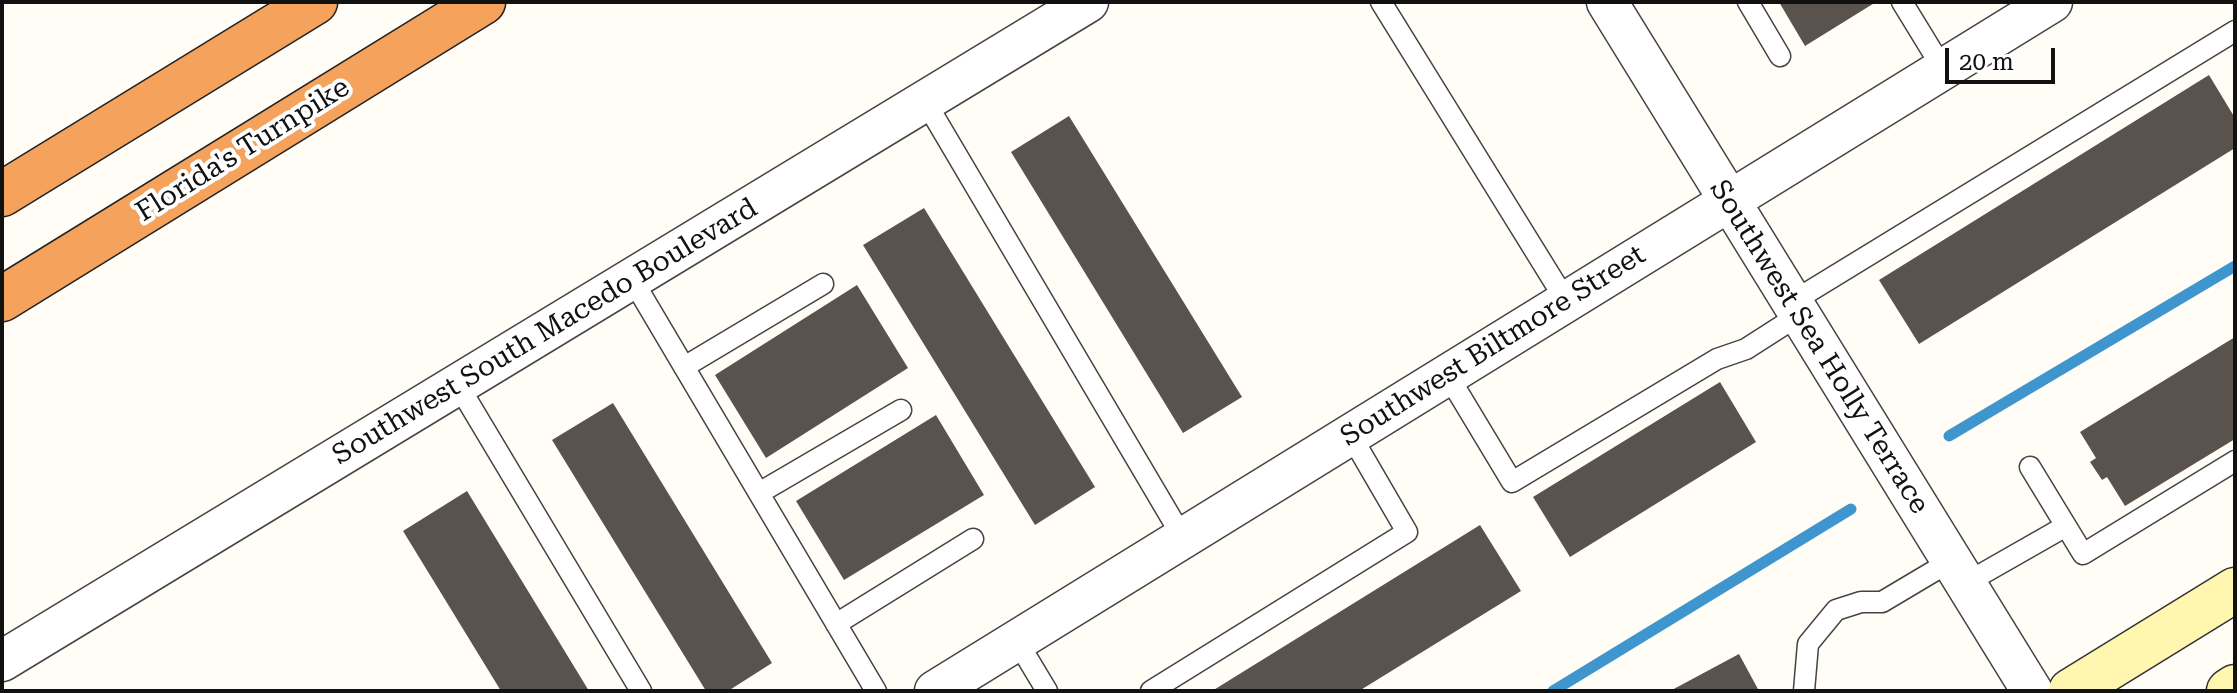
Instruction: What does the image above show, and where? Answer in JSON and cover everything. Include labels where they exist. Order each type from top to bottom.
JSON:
[{"type":"highway","points":[[2,194],[315,2]]},
{"type":"highway","name":"Florida's Turnpike","points":[[2,299],[483,2]]},
{"type":"main road","points":[[2071,691],[2235,590]]},
{"type":"main road","points":[[2229,691],[2235,687]]},
{"type":"street","name":"Southwest South Macedo Boulevard","points":[[2,661],[1088,2]]},
{"type":"street","name":"Southwest Sea Holly Terrace","points":[[1607,2],[2032,691]]},
{"type":"street","name":"Southwest Biltmore Street","points":[[935,691],[2052,2]]},
{"type":"lane","points":[[1381,2],[1566,301]]},
{"type":"lane","points":[[1748,2],[1780,56]]},
{"type":"lane","points":[[1902,2],[1943,69]]},
{"type":"lane","points":[[1447,374],[1512,482],[1717,359],[1746,349],[1796,308],[2235,31]]},
{"type":"lane","points":[[925,101],[1183,538]]},
{"type":"lane","points":[[632,279],[876,691]]},
{"type":"lane","points":[[684,367],[823,284]]},
{"type":"lane","points":[[458,385],[641,691]]},
{"type":"lane","points":[[759,493],[901,410]]},
{"type":"lane","points":[[1151,691],[1407,532],[1350,434]]},
{"type":"lane","points":[[2030,467],[2083,554],[2235,461]]},
{"type":"lane","points":[[1804,691],[1808,644],[1836,610],[1861,602],[1882,602],[2066,526]]},
{"type":"lane","points":[[836,624],[973,539]]},
{"type":"lane","points":[[1017,641],[1047,691]]},
{"type":"building","points":[[1779,2],[1876,2],[1805,46]]},
{"type":"building","points":[[2209,75],[2235,118],[2235,148],[1919,344],[1879,280]]},
{"type":"building","points":[[1069,116],[1242,397],[1183,433],[1011,152]]},
{"type":"building","points":[[924,208],[1095,487],[1035,525],[863,245]]},
{"type":"building","points":[[857,285],[908,368],[766,458],[715,375]]},
{"type":"building","points":[[2235,337],[2235,439],[2125,506],[2107,477],[2102,480],[2090,462],[2096,458],[2080,432]]},
{"type":"building","points":[[1720,382],[1756,442],[1570,557],[1533,497]]},
{"type":"building","points":[[613,403],[772,663],[728,691],[706,691],[552,440]]},
{"type":"building","points":[[936,415],[984,495],[844,580],[796,501]]},
{"type":"building","points":[[467,491],[589,691],[501,691],[403,531]]},
{"type":"building","points":[[1480,525],[1521,591],[1359,691],[1212,691]]},
{"type":"building","points":[[1739,654],[1759,691],[1670,691]]},
{"type":"waterway","points":[[1949,436],[2235,266]]},
{"type":"waterway","points":[[1553,691],[1851,509]]}]
